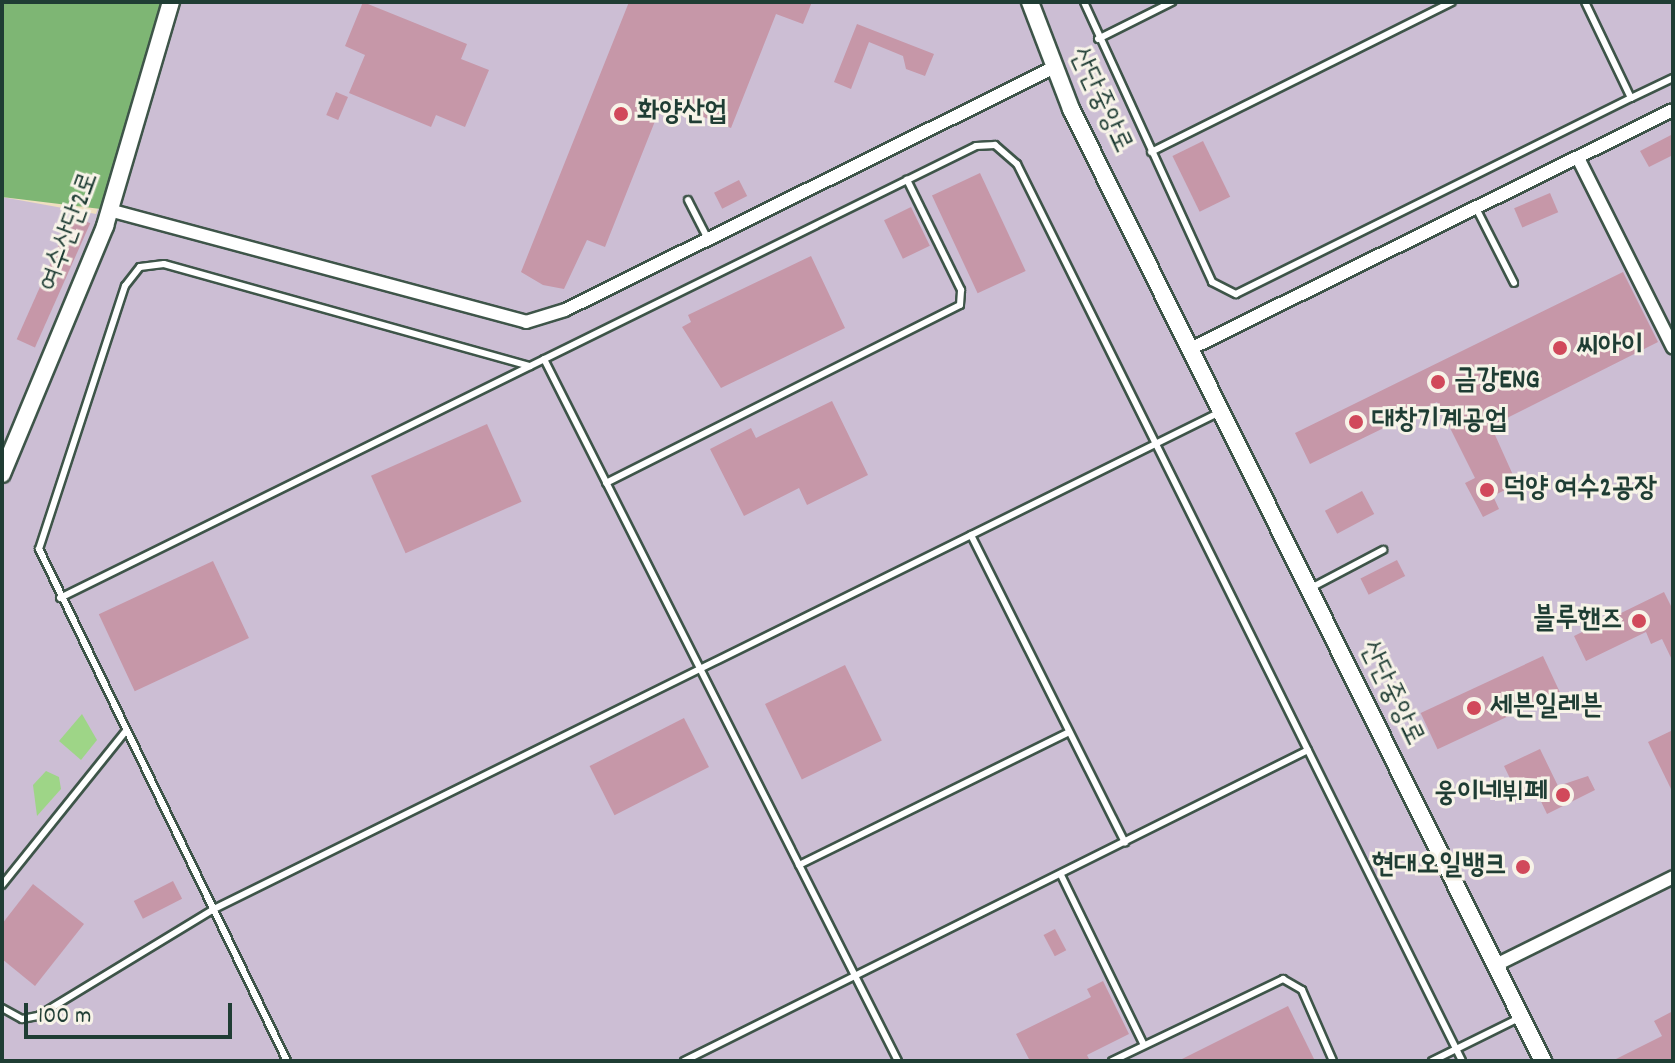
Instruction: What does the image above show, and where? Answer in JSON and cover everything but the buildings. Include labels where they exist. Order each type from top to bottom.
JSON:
[{"type":"street","name":"여수산단2로","points":[[2,474],[109,210],[171,2]]},
{"type":"street","name":"산단중앙로","points":[[1030,2],[1053,68],[1543,1061]]},
{"type":"street","points":[[109,210],[515,322],[565,310],[1053,68]]},
{"type":"street","points":[[1190,349],[1673,110]]},
{"type":"street","points":[[1578,158],[1673,348]]},
{"type":"street","points":[[1496,965],[1673,877]]},
{"type":"lane","points":[[1084,2],[1098,39],[1212,282],[1236,294],[1673,78]]},
{"type":"lane","points":[[1098,39],[1172,2]]},
{"type":"lane","points":[[1151,152],[1452,2]]},
{"type":"lane","points":[[1585,2],[1631,98]]},
{"type":"lane","points":[[60,598],[985,144],[1010,154],[1462,1061]]},
{"type":"lane","points":[[606,483],[960,305],[961,290],[907,180]]},
{"type":"lane","points":[[688,200],[708,239]]},
{"type":"lane","points":[[1476,208],[1514,283]]},
{"type":"lane","points":[[287,1061],[60,598],[39,543],[125,286],[144,264],[530,366]]},
{"type":"lane","points":[[544,359],[898,1061]]},
{"type":"lane","points":[[2,1008],[22,1019],[38,1016],[212,910],[1222,412]]},
{"type":"lane","points":[[971,535],[1125,843]]},
{"type":"lane","points":[[1309,589],[1383,550]]},
{"type":"lane","points":[[2,885],[125,732]]},
{"type":"lane","points":[[799,865],[1069,732]]},
{"type":"lane","points":[[684,1061],[856,978],[1308,750]]},
{"type":"lane","points":[[1061,875],[1144,1045]]},
{"type":"lane","points":[[1112,1061],[1288,979],[1302,990],[1333,1061]]},
{"type":"lane","points":[[1432,1061],[1521,1017]]},
{"type":"shaded area","points":[[171,2],[1673,2],[1673,1061],[2,1061],[2,197],[96,214]]},
{"type":"green space","points":[[2,2],[171,2],[109,210],[2,197]]},
{"type":"green space","points":[[82,714],[97,740],[81,760],[59,741]]},
{"type":"green space","points":[[46,771],[59,777],[61,789],[37,816],[33,785]]},
{"type":"place","name":"화양산업","points":[[621,114]]},
{"type":"place","name":"씨아이","points":[[1560,348]]},
{"type":"place","name":"금강ENG","points":[[1438,382]]},
{"type":"place","name":"대창기계공업","points":[[1356,422]]},
{"type":"place","name":"덕양 여수2공장","points":[[1487,490]]},
{"type":"place","name":"블루핸즈","points":[[1639,621]]},
{"type":"place","name":"세븐일레븐","points":[[1474,708]]},
{"type":"place","name":"웅이네뷔페","points":[[1563,795]]},
{"type":"place","name":"현대오일뱅크","points":[[1523,867]]}]
